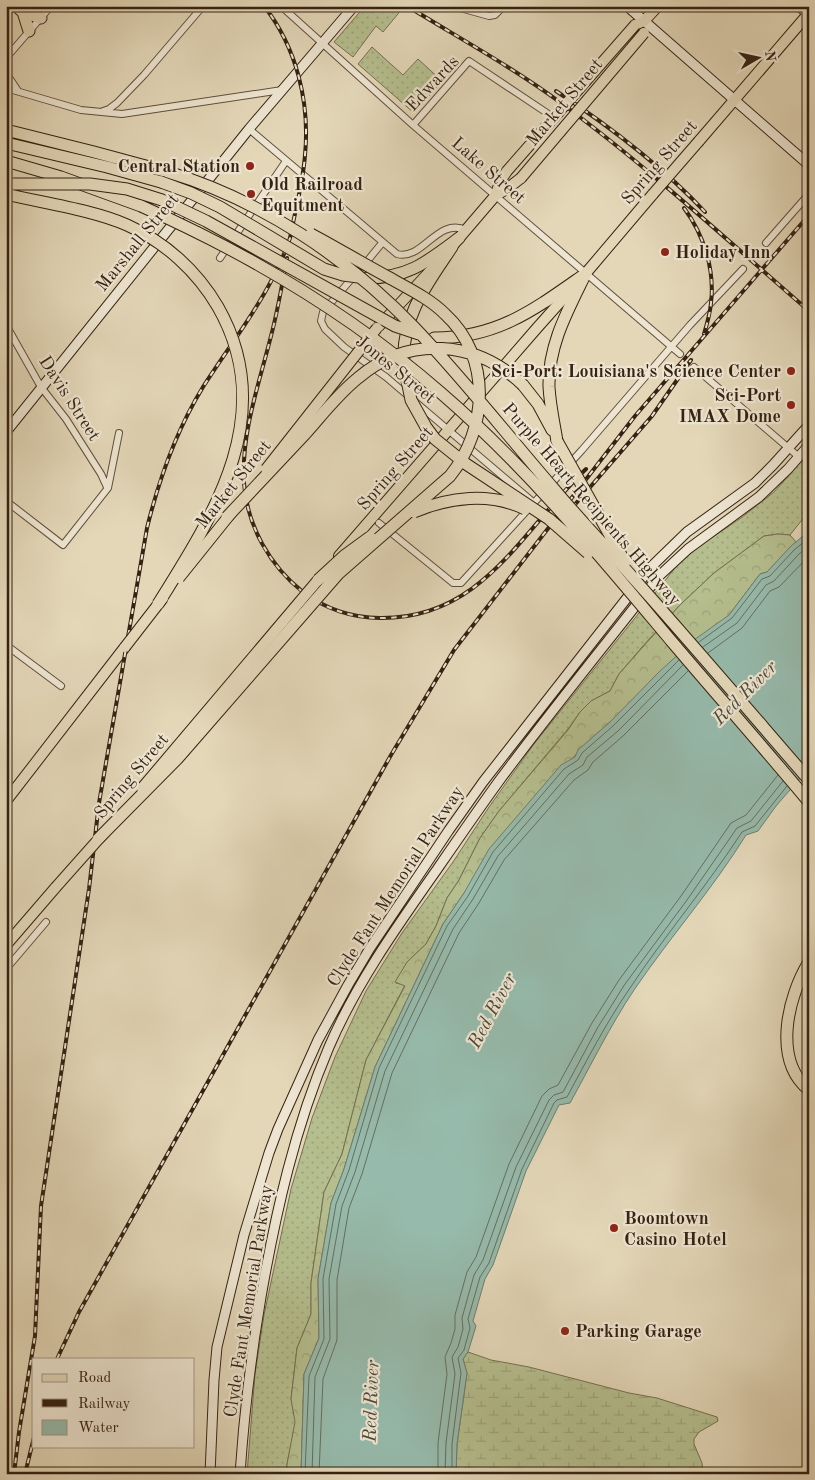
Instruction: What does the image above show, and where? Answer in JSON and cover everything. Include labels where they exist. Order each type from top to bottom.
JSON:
[{"type":"highway","points":[[20,9],[41,18]]},
{"type":"highway","points":[[20,9],[29,31]]},
{"type":"highway","points":[[6,122],[76,148]]},
{"type":"highway","name":"Purple Heart Recipients Highway","points":[[6,130],[168,172],[208,185],[272,216],[352,271],[382,296],[430,344],[559,495],[809,802]]},
{"type":"highway","points":[[6,143],[107,167],[161,182],[191,193],[220,207],[324,269],[344,275],[367,278],[392,277],[402,274],[429,261],[459,238]]},
{"type":"highway","name":"Purple Heart Recipients Highway","points":[[6,161],[61,177],[141,206],[196,232],[268,270],[319,302],[394,354],[441,392],[504,451],[629,581],[809,779]]},
{"type":"highway","points":[[6,184],[90,184],[127,189],[162,200],[198,217],[395,326],[434,338],[448,338],[480,333],[517,319],[586,274]]},
{"type":"highway","points":[[6,194],[126,224],[144,234],[180,260],[198,277],[212,296],[231,334],[238,357],[243,392],[242,422],[238,446],[213,511],[198,540],[158,604]]},
{"type":"highway","points":[[98,839],[178,758],[339,573],[450,476],[466,452],[476,424],[480,388],[475,364],[462,335],[446,314],[424,297],[298,227],[272,216]]},
{"type":"highway","points":[[459,238],[425,287],[410,318],[404,338],[404,366],[411,400],[426,428],[449,452],[549,519],[563,532]]},
{"type":"highway","points":[[557,441],[549,386],[552,353],[563,319],[586,274]]},
{"type":"highway","points":[[227,517],[344,391],[358,377],[375,365],[410,351],[436,348],[470,352],[505,369],[523,385],[538,404],[629,581]]},
{"type":"highway","points":[[318,580],[344,556],[384,527],[423,508],[450,501],[479,498],[509,503],[528,511],[563,532],[629,581]]},
{"type":"highway","points":[[809,962],[798,981],[791,1000],[786,1042],[789,1058],[796,1074],[809,1090]]},
{"type":"main road","name":"Marshall Street","points":[[6,432],[249,129],[354,6]]},
{"type":"main road","points":[[626,6],[640,23],[735,99],[809,165]]},
{"type":"main road","name":"Market Street","points":[[495,196],[501,180],[507,171],[640,23],[658,6]]},
{"type":"main road","points":[[799,6],[809,14]]},
{"type":"main road","name":"Spring Street","points":[[6,945],[318,580],[586,274],[809,14]]},
{"type":"main road","name":"Market Street","points":[[7,797],[377,328],[495,196],[520,178],[644,33],[640,23]]},
{"type":"main road","name":"Clyde Fant Memorial Parkway","points":[[210,1474],[217,1347],[244,1235],[273,1141],[332,1012],[370,948],[449,830],[513,742],[652,566],[687,532],[755,483],[809,425]]},
{"type":"main road","name":"Clyde Fant Memorial Parkway","points":[[240,1474],[253,1346],[266,1269],[284,1183],[298,1129],[312,1090],[330,1045],[360,986],[383,948],[472,818],[659,576],[688,548],[759,497],[777,481],[809,445]]},
{"type":"street","points":[[19,92],[8,76],[6,58],[51,6]]},
{"type":"street","name":"Lake Street","points":[[281,6],[413,125],[680,354]]},
{"type":"street","points":[[453,6],[489,16],[495,15],[504,6]]},
{"type":"street","points":[[92,112],[103,111],[113,106],[144,75],[202,7]]},
{"type":"street","name":"Edwards","points":[[413,125],[468,60],[547,113]]},
{"type":"street","points":[[6,88],[92,112],[122,114],[282,90]]},
{"type":"street","points":[[249,129],[397,254],[407,255],[449,228],[461,228],[459,238]]},
{"type":"street","points":[[220,258],[286,161]]},
{"type":"street","points":[[766,243],[809,194]]},
{"type":"street","name":"Jones Street","points":[[382,243],[323,312],[321,316],[322,326],[344,347],[386,377],[533,502]]},
{"type":"street","points":[[379,523],[452,583],[458,584],[464,581],[533,502],[582,450],[671,346],[743,269]]},
{"type":"street","name":"Davis Street","points":[[6,325],[41,387],[66,419],[108,488]]},
{"type":"street","points":[[694,367],[799,457]]},
{"type":"street","points":[[6,501],[63,545],[108,488],[119,433]]},
{"type":"street","points":[[6,645],[61,686]]},
{"type":"street","points":[[6,969],[46,922]]},
{"type":"green space","points":[[365,6],[393,6],[402,9],[383,32],[376,26],[353,57],[334,42]]},
{"type":"green space","points":[[372,47],[403,75],[418,59],[442,81],[414,113],[358,64]]},
{"type":"green space","points":[[809,453],[809,511],[790,535],[764,536],[714,573],[680,605],[642,647],[619,674],[610,691],[591,701],[580,712],[499,811],[480,838],[459,880],[447,898],[436,926],[426,944],[407,962],[396,983],[405,985],[366,1060],[342,1154],[324,1192],[311,1283],[311,1314],[297,1348],[291,1399],[296,1422],[287,1464],[287,1474],[247,1474],[255,1374],[264,1315],[291,1189],[312,1118],[335,1057],[366,991],[402,933],[534,744],[675,568],[693,550],[741,518],[774,492]]},
{"type":"green space","points":[[790,535],[796,542],[767,572],[760,574],[729,615],[581,748],[464,893],[443,924],[375,1067],[344,1169],[331,1203],[318,1279],[319,1338],[304,1374],[301,1474],[287,1474],[287,1464],[295,1422],[291,1399],[297,1348],[311,1314],[311,1283],[324,1192],[342,1154],[366,1060],[405,986],[395,982],[407,962],[426,944],[436,926],[447,898],[459,880],[480,838],[499,811],[568,730],[580,712],[591,701],[610,691],[619,674],[680,605],[714,573],[764,536]]},
{"type":"green space","points":[[468,1352],[491,1360],[529,1367],[629,1393],[657,1398],[717,1417],[718,1421],[699,1432],[694,1439],[694,1444],[702,1463],[703,1474],[456,1474],[457,1444],[467,1373],[463,1359]]},
{"type":"water","name":"Red River","points":[[809,531],[809,768],[776,806],[758,831],[746,835],[719,875],[648,970],[617,1018],[570,1103],[559,1105],[526,1171],[493,1265],[485,1279],[473,1321],[476,1326],[468,1352],[463,1359],[467,1373],[457,1444],[456,1474],[301,1474],[304,1374],[319,1338],[318,1279],[331,1203],[344,1169],[375,1067],[443,924],[464,893],[489,849],[561,765],[575,757],[578,750],[610,722],[659,672],[694,640],[729,615],[760,574],[767,572],[791,546]]},
{"type":"railway","points":[[264,6],[275,22],[293,58],[303,96],[306,135],[304,165],[290,238]]},
{"type":"railway","points":[[407,6],[524,77],[593,127],[687,204],[809,311]]},
{"type":"railway","points":[[556,91],[634,147],[705,212]]},
{"type":"railway","points":[[684,208],[702,241],[711,278],[711,303],[704,334]]},
{"type":"railway","points":[[57,1358],[79,1312],[391,755],[454,650],[635,416],[809,215]]},
{"type":"railway","points":[[14,1474],[35,1336],[41,1206],[89,889],[99,803],[147,528],[163,473],[193,404],[253,312],[275,274],[292,232]]},
{"type":"railway","points":[[287,258],[276,316],[248,427],[245,446],[244,483],[250,515],[262,544],[280,570],[303,592],[330,608],[370,618],[416,614],[446,604],[473,588],[497,567],[586,469]]},
{"type":"railway","points":[[565,516],[652,416],[691,360]]},
{"type":"railway","points":[[25,1474],[32,1445]]},
{"type":"place","name":"Central Station","points":[[250,166]]},
{"type":"place","name":"Old Railroad Equitment","points":[[251,194]]},
{"type":"place","name":"Holiday Inn","points":[[665,252]]},
{"type":"place","name":"Sci-Port: Louisiana's Science Center","points":[[791,371]]},
{"type":"place","name":"Sci-Port IMAX Dome","points":[[791,405]]},
{"type":"place","name":"Boomtown Casino Hotel","points":[[614,1228]]},
{"type":"place","name":"Parking Garage","points":[[565,1331]]}]
